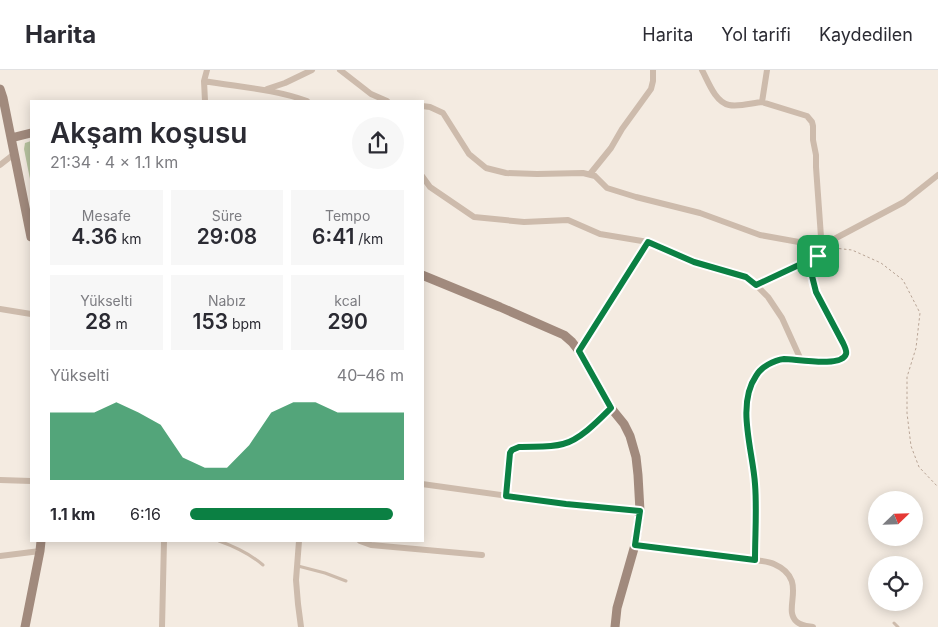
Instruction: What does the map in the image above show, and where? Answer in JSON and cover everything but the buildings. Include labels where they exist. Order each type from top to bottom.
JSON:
[{"type":"street","points":[[205,100],[204,81],[207,70]]},
{"type":"street","points":[[266,90],[312,70]]},
{"type":"street","points":[[340,70],[370,94],[385,100]]},
{"type":"street","points":[[590,174],[611,148],[622,129],[651,90],[653,70]]},
{"type":"street","points":[[702,70],[721,101],[727,104],[762,102],[807,116],[812,122],[821,237],[821,246],[812,276],[816,292],[846,350],[846,355],[839,361],[782,359],[767,365],[756,375],[749,388],[746,402],[755,483],[755,560]]},
{"type":"street","points":[[762,102],[766,70]]},
{"type":"street","points":[[204,81],[266,90],[303,100]]},
{"type":"street","points":[[0,89],[30,232]]},
{"type":"street","points":[[424,106],[443,113],[469,154],[486,168],[506,173],[583,172],[595,176],[607,188],[700,212],[760,234],[821,246],[904,202],[938,175]]},
{"type":"street","points":[[11,138],[30,133]]},
{"type":"street","points":[[0,165],[14,154]]},
{"type":"street","points":[[424,179],[430,187],[474,217],[524,222],[568,220],[600,234],[648,242],[694,262],[746,277],[768,297],[782,318],[801,360]]},
{"type":"street","points":[[579,351],[648,242]]},
{"type":"street","points":[[756,285],[818,256]]},
{"type":"street","points":[[424,276],[564,335],[579,351],[611,408],[624,424],[630,436],[636,458],[640,511],[635,545],[617,608],[615,627]]},
{"type":"street","points":[[0,309],[30,314]]},
{"type":"street","points":[[506,496],[510,453],[512,450],[519,447],[561,445],[581,434],[611,408]]},
{"type":"street","points":[[0,480],[30,480]]},
{"type":"street","points":[[424,484],[566,504],[640,511]]},
{"type":"street","points":[[162,627],[164,542]]},
{"type":"street","points":[[299,542],[296,580],[301,627]]},
{"type":"street","points":[[363,542],[371,545],[482,555]]},
{"type":"street","points":[[635,545],[755,560],[779,566],[788,575],[793,584],[791,609],[794,618],[799,624],[813,627]]},
{"type":"street","points":[[0,556],[41,546],[25,627]]},
{"type":"lane","points":[[221,542],[241,550],[263,565]]},
{"type":"lane","points":[[297,566],[325,573],[346,581]]},
{"type":"lane","points":[[894,623],[898,627]]},
{"type":"path","points":[[821,246],[852,250],[881,263],[904,280],[920,313],[916,348],[907,376],[907,412],[910,446],[919,467],[938,486]]},
{"type":"green space","points":[[30,141],[30,179],[24,149],[25,143]]},
{"type":"route","points":[[648,242],[694,262],[746,277],[756,285],[818,256],[812,276],[816,292],[843,343],[846,355],[839,361],[826,362],[782,359],[767,365],[756,375],[749,388],[746,402],[755,483],[755,560],[635,545],[640,511],[506,496],[510,453],[512,450],[519,447],[561,445],[581,434],[611,408],[579,351],[648,242]]}]
